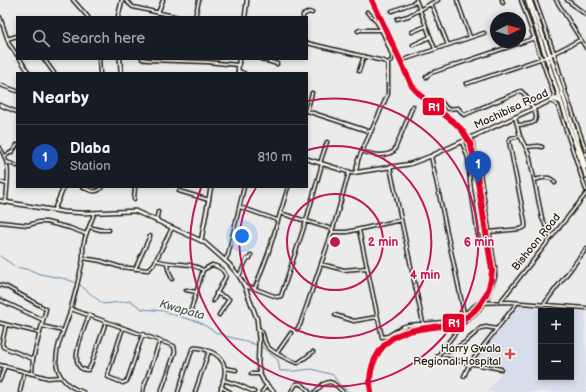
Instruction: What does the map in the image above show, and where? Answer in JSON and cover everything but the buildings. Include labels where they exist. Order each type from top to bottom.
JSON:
[{"type":"main road","points":[[527,0],[586,167]]},
{"type":"main road","points":[[530,0],[550,55],[561,95],[561,102],[586,176]]},
{"type":"main road","points":[[554,98],[561,102]]},
{"type":"street","points":[[73,0],[87,16]]},
{"type":"street","points":[[118,16],[122,0]]},
{"type":"street","points":[[126,0],[132,7],[173,16]]},
{"type":"street","points":[[158,13],[163,0]]},
{"type":"street","points":[[195,16],[199,0]]},
{"type":"street","points":[[245,16],[247,0]]},
{"type":"street","points":[[397,19],[420,10],[438,0]]},
{"type":"street","points":[[457,0],[470,37]]},
{"type":"street","points":[[521,0],[554,98]]},
{"type":"street","points":[[535,0],[554,52],[566,94],[586,150]]},
{"type":"street","points":[[556,0],[586,48]]},
{"type":"street","points":[[567,0],[586,15]]},
{"type":"street","points":[[392,11],[416,1],[435,49]]},
{"type":"street","points":[[431,3],[448,45]]},
{"type":"street","points":[[303,16],[309,12],[312,13]]},
{"type":"street","points":[[356,172],[357,164],[388,94],[388,63],[393,57],[374,18],[367,12]]},
{"type":"street","points":[[0,17],[7,39],[16,53]]},
{"type":"street","points":[[412,32],[426,26]]},
{"type":"street","points":[[358,31],[380,30]]},
{"type":"street","points":[[406,59],[470,37],[484,34]]},
{"type":"street","points":[[7,39],[16,36]]},
{"type":"street","points":[[413,45],[430,37]]},
{"type":"street","points":[[426,76],[535,38]]},
{"type":"street","points":[[466,84],[541,59],[580,40]]},
{"type":"street","points":[[308,44],[364,56],[388,63]]},
{"type":"street","points":[[359,71],[364,56]]},
{"type":"street","points":[[21,60],[28,72]]},
{"type":"street","points":[[45,60],[53,72]]},
{"type":"street","points":[[99,60],[100,72]]},
{"type":"street","points":[[120,60],[122,72]]},
{"type":"street","points":[[150,60],[210,62],[239,65]]},
{"type":"street","points":[[238,72],[239,60]]},
{"type":"street","points":[[263,60],[277,64]]},
{"type":"street","points":[[0,85],[16,91]]},
{"type":"street","points":[[441,101],[448,109],[458,108],[464,115],[521,91],[536,114],[535,120],[530,123],[518,125]]},
{"type":"street","points":[[308,107],[312,93]]},
{"type":"street","name":"Machibisa Road","points":[[308,159],[349,172],[410,164],[462,142],[561,95]]},
{"type":"street","points":[[548,101],[555,103],[558,106],[586,190]]},
{"type":"street","points":[[0,105],[16,112]]},
{"type":"street","points":[[362,152],[377,155],[394,151],[413,106]]},
{"type":"street","points":[[308,111],[371,132]]},
{"type":"street","points":[[515,116],[520,136],[529,154],[542,218],[551,237]]},
{"type":"street","points":[[489,232],[520,229],[525,227],[509,141],[511,138],[520,136]]},
{"type":"street","points":[[470,137],[479,167],[496,270],[493,284],[484,303],[478,311],[465,321],[437,357],[501,369]]},
{"type":"street","points":[[245,287],[255,288],[277,297],[281,296],[306,221],[327,142]]},
{"type":"street","points":[[462,142],[468,158],[479,242]]},
{"type":"street","points":[[5,156],[12,152],[16,146]]},
{"type":"street","points":[[526,147],[542,147]]},
{"type":"street","points":[[0,148],[7,162],[8,173],[6,202]]},
{"type":"street","points":[[431,156],[464,314]]},
{"type":"street","points":[[7,162],[16,166]]},
{"type":"street","points":[[390,167],[423,323]]},
{"type":"street","points":[[297,329],[300,326],[332,231],[349,172]]},
{"type":"street","points":[[534,180],[550,178],[555,183]]},
{"type":"street","points":[[0,182],[7,184]]},
{"type":"street","points":[[54,210],[64,188]]},
{"type":"street","points":[[85,188],[96,192],[101,188]]},
{"type":"street","points":[[134,199],[135,188]]},
{"type":"street","points":[[201,240],[211,188]]},
{"type":"street","points":[[225,260],[228,255],[244,188]]},
{"type":"street","points":[[255,288],[268,254],[288,188]]},
{"type":"street","points":[[179,191],[209,200]]},
{"type":"street","name":"Bishoon Road","points":[[500,302],[586,194]]},
{"type":"street","points":[[0,201],[54,210],[94,214],[135,211],[201,240],[225,260],[245,287],[255,312],[258,328],[258,364],[260,374],[267,385],[274,392]]},
{"type":"street","points":[[240,207],[278,220]]},
{"type":"street","points":[[156,221],[158,212]]},
{"type":"street","points":[[280,213],[342,233],[401,220]]},
{"type":"street","points":[[82,392],[70,385],[61,377],[57,368],[56,359],[78,282],[83,258],[82,249],[94,214]]},
{"type":"street","points":[[0,222],[28,225],[46,222],[86,234]]},
{"type":"street","points":[[89,228],[109,230]]},
{"type":"street","points":[[83,258],[101,261],[120,267],[145,270],[150,269],[172,228]]},
{"type":"street","points":[[359,230],[381,336],[383,337],[388,336],[404,326],[450,320],[464,314],[476,304],[518,302],[586,308]]},
{"type":"street","points":[[136,269],[150,236]]},
{"type":"street","points":[[544,304],[586,250]]},
{"type":"street","points":[[238,276],[247,259],[250,258],[251,255]]},
{"type":"street","points":[[156,260],[167,263],[185,263],[203,270]]},
{"type":"street","points":[[167,263],[172,279]]},
{"type":"street","points":[[321,264],[344,270],[367,268]]},
{"type":"street","points":[[190,313],[203,270],[211,265],[214,265],[225,273],[226,276],[213,301]]},
{"type":"street","points":[[0,285],[46,308],[33,359],[32,374]]},
{"type":"street","points":[[186,290],[196,292]]},
{"type":"street","points":[[216,293],[229,299],[219,315]]},
{"type":"street","points":[[0,300],[44,320]]},
{"type":"street","points":[[464,376],[470,363],[518,302]]},
{"type":"street","points":[[71,309],[173,345],[175,350],[161,392]]},
{"type":"street","points":[[90,315],[76,357],[77,366],[82,370],[88,370],[91,365],[106,322]]},
{"type":"street","points":[[334,316],[354,321],[377,317]]},
{"type":"street","points":[[0,323],[40,333]]},
{"type":"street","points":[[6,325],[2,343],[3,348],[33,359]]},
{"type":"street","points":[[42,326],[64,331]]},
{"type":"street","points":[[442,350],[451,351],[465,342],[481,328],[486,327],[497,329]]},
{"type":"street","points":[[124,328],[108,376],[115,381],[123,383],[126,381],[143,334]]},
{"type":"street","points":[[258,328],[264,333],[265,343],[268,347],[283,357],[298,363],[313,352]]},
{"type":"street","points":[[277,352],[291,333]]},
{"type":"street","points":[[143,392],[160,341]]},
{"type":"street","points":[[178,392],[194,348],[209,351],[218,356],[223,362],[225,368],[220,392]]},
{"type":"street","points":[[195,392],[209,351]]},
{"type":"street","points":[[0,365],[48,378],[61,377]]},
{"type":"street","points":[[0,380],[5,366]]},
{"type":"street","points":[[225,368],[236,370]]},
{"type":"street","points":[[20,392],[24,372]]},
{"type":"street","points":[[251,374],[260,374]]},
{"type":"street","points":[[223,380],[254,392]]},
{"type":"street","points":[[315,392],[323,384],[329,382],[333,383],[343,392]]},
{"type":"street","points":[[291,392],[298,383],[309,392]]},
{"type":"street","points":[[262,392],[267,385]]},
{"type":"street","points":[[221,388],[230,392]]},
{"type":"shaded area","name":"Harry Gwala Regional Hospital","points":[[518,305],[559,308],[538,308],[538,380],[574,380],[574,309],[586,310],[584,345],[586,346],[586,392],[487,392],[504,369],[472,363]]},
{"type":"waterway","name":"Kwapata","points":[[0,256],[16,267],[40,274],[66,279],[79,284],[103,304],[131,301],[142,309],[164,311],[199,322],[217,333],[262,347],[278,360],[280,371],[312,369],[333,375],[339,384],[349,392]]},
{"type":"transit line","name":"R1","points":[[371,392],[370,376],[373,363],[389,340],[408,331],[451,324],[468,316],[475,310],[485,296],[489,288],[492,270],[474,157],[470,143],[462,130],[455,123],[424,99],[412,86],[372,0]]},
{"type":"place","name":"Dlaba","points":[[478,184]]},
{"type":"place","name":"Harry Gwala Regional Hospital","points":[[510,354]]}]
